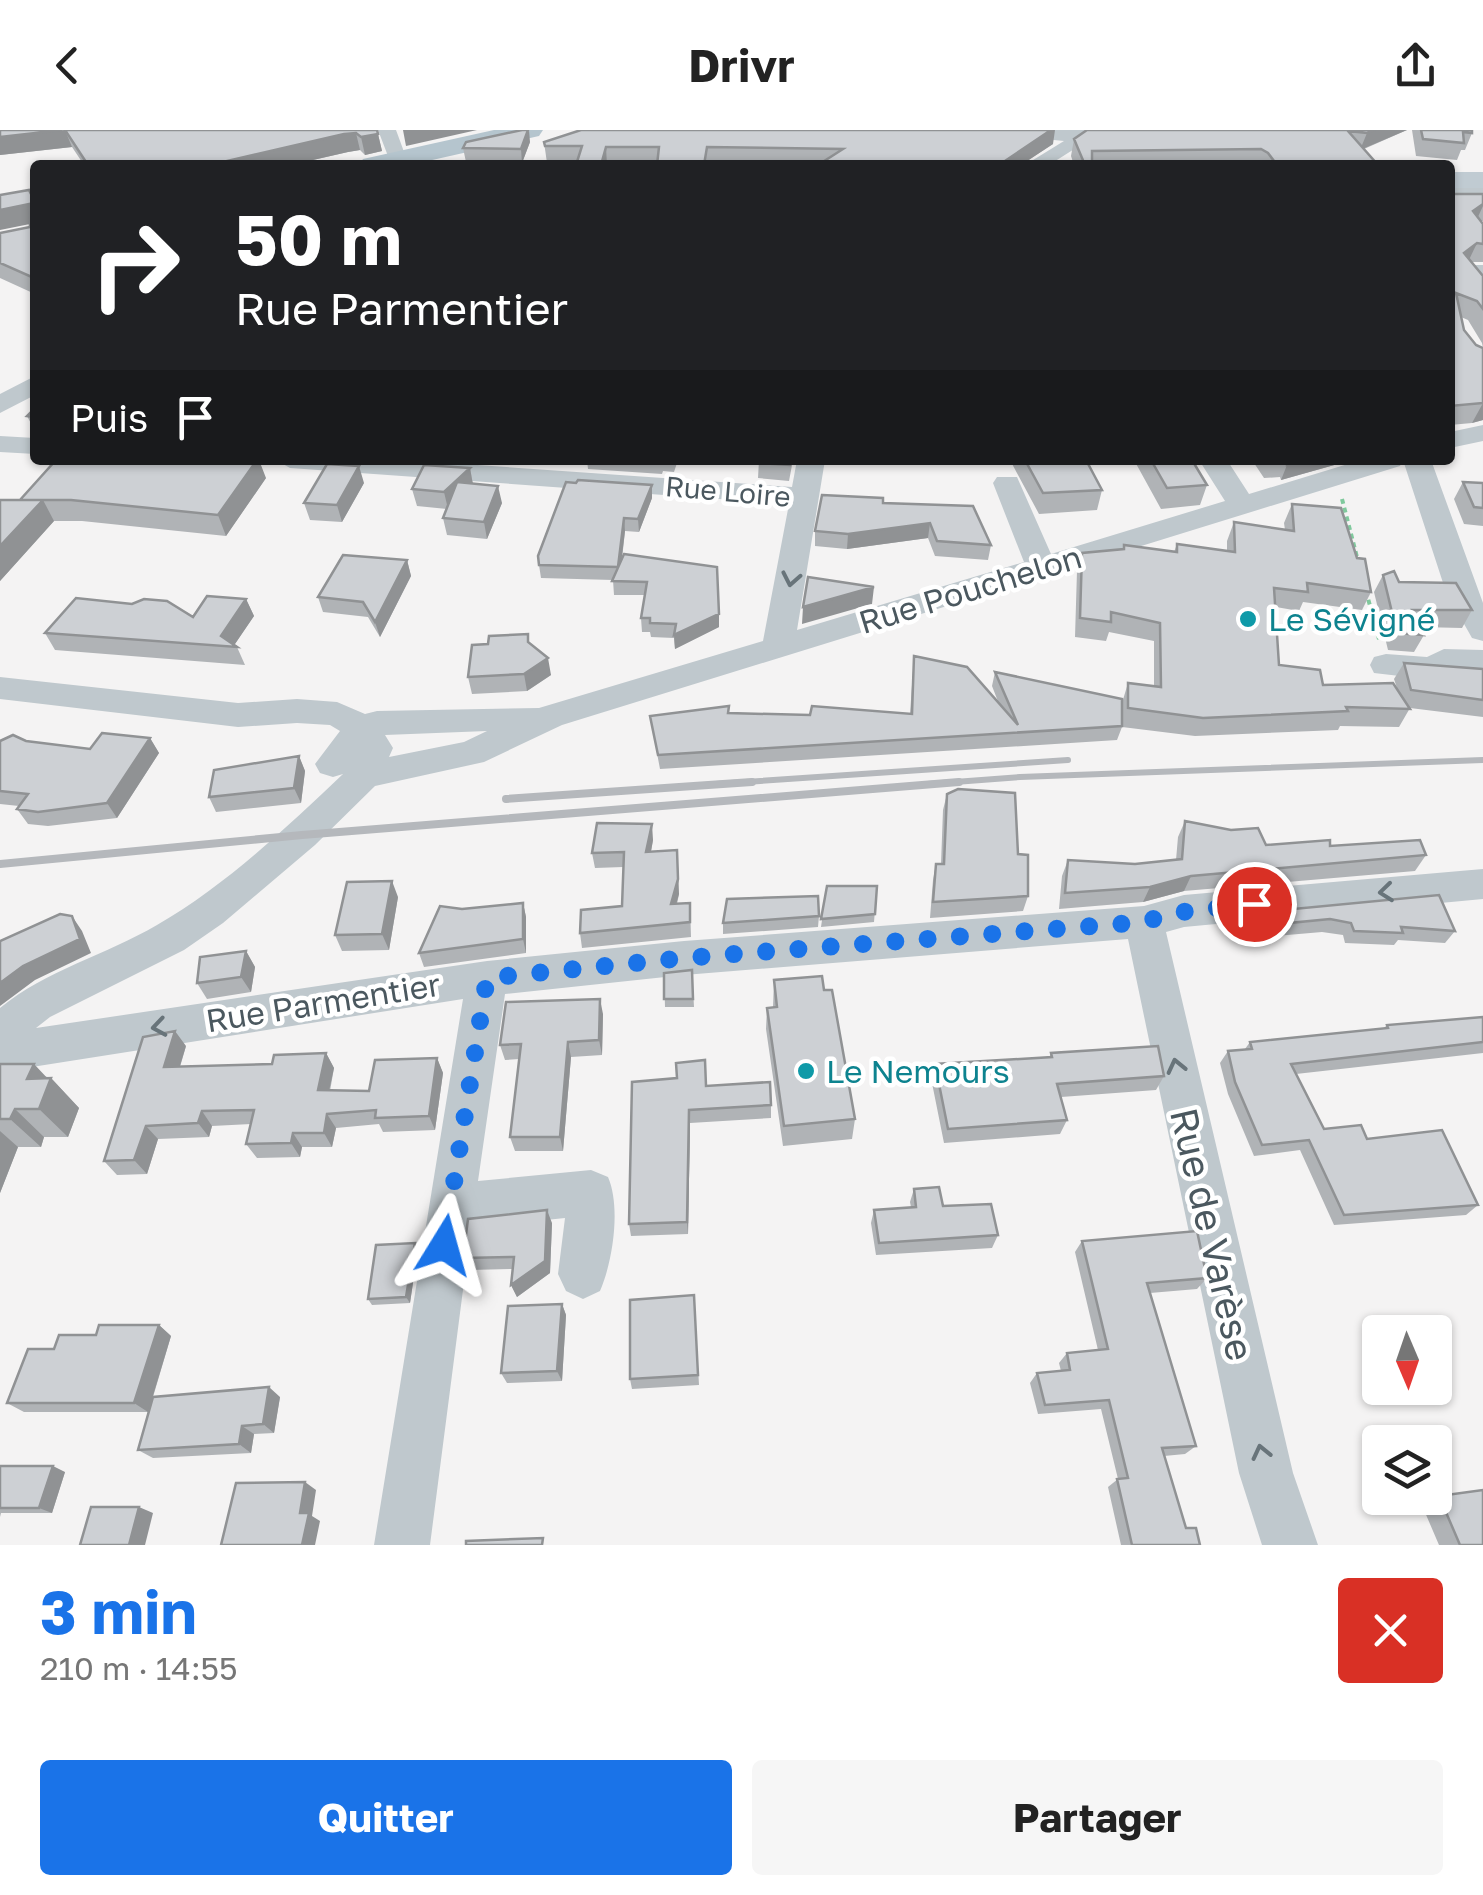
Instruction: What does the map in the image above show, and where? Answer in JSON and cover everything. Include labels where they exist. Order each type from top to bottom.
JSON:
[{"type":"main road","points":[[399,160],[528,130]]},
{"type":"main road","points":[[1455,180],[1483,180]]},
{"type":"main road","points":[[1455,205],[1483,205]]},
{"type":"street","points":[[386,160],[387,130]]},
{"type":"street","points":[[1003,130],[1081,137]]},
{"type":"street","points":[[1043,160],[1081,137],[1102,130]]},
{"type":"street","points":[[1483,272],[1470,272],[1483,287]]},
{"type":"street","points":[[0,405],[30,387]]},
{"type":"street","points":[[1455,439],[1483,433]]},
{"type":"street","points":[[0,444],[30,446]]},
{"type":"street","name":"Rue Loire","points":[[358,465],[807,498]]},
{"type":"street","points":[[778,648],[810,465]]},
{"type":"street","points":[[1216,465],[1243,507]]},
{"type":"street","name":"Rue Pouchelon","points":[[550,718],[1374,465]]},
{"type":"street","points":[[1418,465],[1461,592],[1483,631]]},
{"type":"street","points":[[1007,484],[1041,567]]},
{"type":"street","points":[[1386,665],[1434,669],[1444,660],[1483,661]]},
{"type":"street","points":[[0,688],[238,716],[352,751],[472,753],[550,718]]},
{"type":"street","points":[[0,1033],[35,1004],[170,938],[209,912],[316,822],[352,751],[377,723],[550,718]]},
{"type":"street","name":"Rue Parmentier","points":[[0,1054],[487,978],[684,958],[1144,922],[1184,911],[1483,884]]},
{"type":"street","name":"Rue de Varèse","points":[[1144,922],[1266,1473],[1290,1545]]},
{"type":"street","points":[[54,1044],[58,1024],[89,977]]},
{"type":"street","points":[[402,1545],[487,978]]},
{"type":"street","points":[[450,1208],[591,1192],[583,1274]]},
{"type":"lane","points":[[1455,191],[1483,191]]},
{"type":"path","points":[[1337,477],[1361,572]]},
{"type":"path","points":[[1366,591],[1386,665]]},
{"type":"building","points":[[0,130],[62,130],[0,137]]},
{"type":"building","points":[[65,130],[377,130],[378,134],[344,134],[232,160],[85,160]]},
{"type":"building","points":[[528,130],[521,149],[463,148],[466,142]]},
{"type":"building","points":[[581,130],[1051,130],[1006,160],[826,160],[843,149],[707,147],[705,160],[658,160],[659,147],[606,147],[602,160],[578,160],[582,146],[545,146],[544,142]]},
{"type":"building","points":[[1087,130],[1375,130],[1348,131],[1374,160],[1273,160],[1261,149],[1092,151],[1092,160],[1083,160],[1074,139]]},
{"type":"building","points":[[1421,130],[1472,130],[1472,133],[1463,132],[1464,143],[1423,139]]},
{"type":"building","points":[[29,190],[30,227],[29,204],[0,210],[0,195]]},
{"type":"building","points":[[1455,194],[1483,194],[1483,204],[1473,211],[1483,224],[1483,244],[1477,243],[1464,253],[1483,276],[1483,309],[1477,301],[1456,293],[1464,330],[1483,348],[1483,403],[1455,406]]},
{"type":"building","points":[[30,227],[30,276],[0,263],[0,233]]},
{"type":"building","points":[[52,465],[253,465],[218,515],[71,500],[20,500]]},
{"type":"building","points":[[326,465],[359,466],[337,505],[304,503]]},
{"type":"building","points":[[424,465],[470,468],[444,492],[412,489]]},
{"type":"building","points":[[1028,465],[1089,465],[1102,490],[1043,493]]},
{"type":"building","points":[[1154,465],[1195,465],[1207,485],[1167,488]]},
{"type":"building","points":[[457,482],[498,486],[484,522],[443,518]]},
{"type":"building","points":[[566,482],[652,485],[638,519],[624,518],[618,567],[539,565],[538,556]]},
{"type":"building","points":[[1463,482],[1483,483],[1483,508],[1474,507]]},
{"type":"building","points":[[822,495],[883,498],[883,503],[973,506],[991,545],[937,541],[930,523],[848,534],[815,531]]},
{"type":"building","points":[[0,500],[43,500],[0,546]]},
{"type":"building","points":[[1292,504],[1341,508],[1357,558],[1365,559],[1371,592],[1307,583],[1308,592],[1274,588],[1279,665],[1320,670],[1323,685],[1393,683],[1410,709],[1346,707],[1348,711],[1203,718],[1128,708],[1128,683],[1161,687],[1160,623],[1111,612],[1111,622],[1080,618],[1082,553],[1124,549],[1124,545],[1177,552],[1177,544],[1235,552],[1234,522],[1294,531]]},
{"type":"building","points":[[624,554],[717,567],[719,614],[674,635],[676,624],[650,623],[650,618],[641,618],[647,582],[612,581]]},
{"type":"building","points":[[343,555],[407,560],[375,622],[363,602],[318,597]]},
{"type":"building","points":[[1394,571],[1399,582],[1456,583],[1472,610],[1412,610],[1424,635],[1397,633],[1383,575]]},
{"type":"building","points":[[808,577],[874,587],[803,607]]},
{"type":"building","points":[[207,596],[246,599],[221,636],[237,647],[45,633],[76,598],[132,604],[144,599],[167,601],[193,617]]},
{"type":"building","points":[[528,634],[528,642],[548,658],[524,674],[468,677],[472,645],[488,644],[489,636]]},
{"type":"building","points":[[914,656],[967,667],[1018,725],[995,672],[1122,699],[1122,726],[658,755],[650,716],[729,706],[728,713],[810,715],[812,706],[912,714]]},
{"type":"building","points":[[1404,663],[1483,669],[1483,700],[1411,690]]},
{"type":"building","points":[[102,733],[150,738],[107,803],[38,812],[17,809],[28,794],[0,791],[0,741],[13,735],[26,741],[90,749]]},
{"type":"building","points":[[299,756],[294,788],[209,797],[214,770]]},
{"type":"building","points":[[958,789],[1015,793],[1018,854],[1028,855],[1028,896],[933,902],[936,864],[944,864],[947,794]]},
{"type":"building","points":[[1185,821],[1231,830],[1258,828],[1266,845],[1330,840],[1330,846],[1420,840],[1426,855],[1191,876],[1150,887],[1065,893],[1068,860],[1135,864],[1182,859]]},
{"type":"building","points":[[597,823],[652,824],[646,852],[677,850],[678,879],[671,904],[690,903],[690,922],[580,933],[581,910],[622,906],[624,852],[592,853]]},
{"type":"building","points":[[392,881],[382,934],[335,935],[347,882]]},
{"type":"building","points":[[827,886],[877,886],[875,914],[821,919]]},
{"type":"building","points":[[1439,895],[1455,931],[1401,927],[1403,933],[1354,931],[1351,923],[1330,919],[1238,928],[1231,915]]},
{"type":"building","points":[[818,896],[819,916],[723,923],[727,899]]},
{"type":"building","points":[[523,903],[523,939],[419,953],[440,906],[462,909]]},
{"type":"building","points":[[60,914],[72,916],[80,939],[23,966],[0,983],[0,941]]},
{"type":"building","points":[[246,951],[241,977],[197,983],[200,957]]},
{"type":"building","points":[[692,970],[693,999],[664,999],[664,973]]},
{"type":"building","name":"Le Nemours","points":[[822,976],[824,990],[832,990],[855,1119],[784,1126],[767,1008],[777,1007],[774,980]]},
{"type":"building","points":[[600,999],[599,1040],[568,1042],[560,1137],[510,1137],[521,1044],[500,1045],[506,1002]]},
{"type":"building","points":[[1483,1017],[1483,1042],[1291,1064],[1324,1129],[1361,1125],[1367,1139],[1442,1130],[1478,1205],[1344,1215],[1309,1140],[1262,1145],[1235,1082],[1228,1051],[1252,1049],[1250,1042]]},
{"type":"building","points":[[175,1031],[164,1067],[272,1064],[274,1055],[326,1053],[318,1090],[369,1091],[375,1060],[437,1058],[429,1116],[375,1118],[376,1110],[327,1114],[324,1133],[293,1133],[291,1143],[246,1144],[254,1110],[202,1111],[198,1123],[146,1126],[134,1160],[104,1161],[143,1037]]},
{"type":"building","points":[[1158,1046],[1164,1076],[1057,1084],[1067,1120],[948,1129],[935,1064]]},
{"type":"building","points":[[705,1060],[706,1086],[770,1082],[771,1105],[689,1110],[687,1222],[629,1224],[632,1082],[677,1078],[676,1063]]},
{"type":"building","points":[[0,1064],[34,1064],[27,1079],[51,1078],[39,1109],[15,1109],[10,1119],[0,1119]]},
{"type":"building","points":[[939,1187],[943,1206],[991,1204],[998,1235],[879,1243],[874,1210],[916,1207],[914,1189]]},
{"type":"building","points":[[547,1210],[545,1261],[511,1285],[514,1257],[463,1258],[468,1219]]},
{"type":"building","points":[[1197,1231],[1207,1278],[1147,1283],[1196,1446],[1162,1448],[1186,1528],[1196,1528],[1200,1545],[1132,1545],[1117,1479],[1128,1478],[1109,1400],[1045,1405],[1037,1373],[1070,1370],[1067,1353],[1108,1349],[1082,1241]]},
{"type":"building","points":[[415,1243],[406,1297],[368,1299],[376,1245]]},
{"type":"building","points":[[694,1295],[698,1375],[630,1379],[630,1300]]},
{"type":"building","points":[[562,1304],[557,1371],[501,1373],[508,1306]]},
{"type":"building","points":[[99,1325],[159,1325],[134,1403],[7,1403],[28,1349],[54,1349],[59,1335],[96,1335]]},
{"type":"building","points":[[269,1387],[263,1424],[242,1426],[239,1444],[138,1450],[153,1397]]},
{"type":"building","points":[[0,1466],[53,1466],[39,1508],[0,1508]]},
{"type":"building","points":[[305,1482],[300,1513],[309,1513],[302,1545],[221,1545],[236,1483]]},
{"type":"building","points":[[1483,1490],[1483,1545],[1460,1545],[1447,1515],[1452,1515],[1452,1494]]},
{"type":"building","points":[[91,1507],[139,1507],[129,1545],[80,1545]]},
{"type":"building","points":[[543,1538],[542,1545],[466,1545],[466,1541]]},
{"type":"railway","points":[[716,784],[1068,760]]},
{"type":"railway","points":[[928,784],[1020,777],[1483,760]]},
{"type":"railway","points":[[506,799],[752,782]]},
{"type":"railway","points":[[0,864],[302,835],[959,782]]},
{"type":"place","name":"Le Sévigné","points":[[1248,619]]},
{"type":"place","name":"Le Nemours","points":[[806,1071]]},
{"type":"route","points":[[444,1245],[487,978],[684,958],[1144,922],[1173,913],[1254,904]]}]
